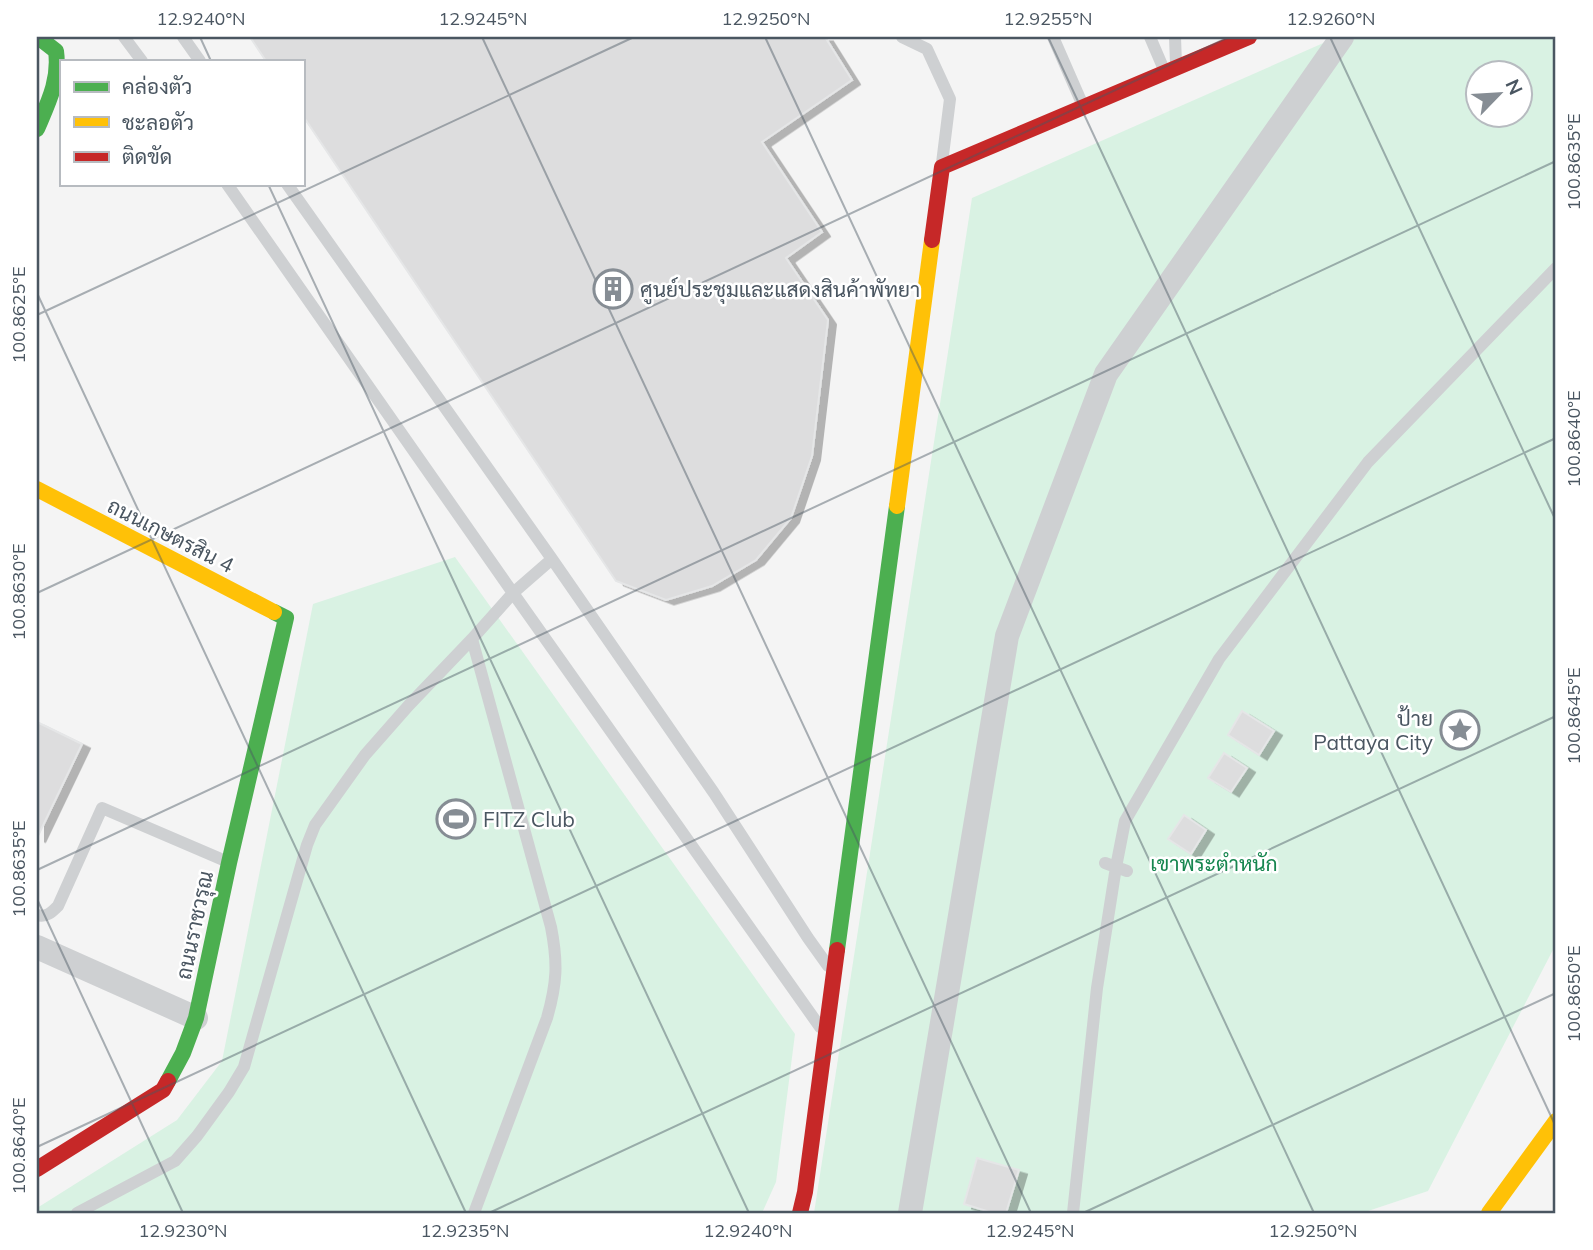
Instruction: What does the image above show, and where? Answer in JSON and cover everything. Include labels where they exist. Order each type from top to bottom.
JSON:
[{"type":"street","points":[[37,129],[59,72],[56,51],[38,37]]},
{"type":"street","points":[[800,1213],[827,1036],[942,167],[1250,37]]},
{"type":"street","points":[[911,1213],[1007,636],[1105,374],[1342,37]]},
{"type":"street","name":"ถนนเกษตรสิน 4","points":[[37,489],[286,618]]},
{"type":"street","name":"ถนนราชวรุณ","points":[[37,1169],[163,1090],[183,1053],[196,1018],[286,618]]},
{"type":"street","points":[[37,947],[196,1018]]},
{"type":"street","points":[[1489,1213],[1556,1121]]},
{"type":"lane","points":[[124,37],[141,60]]},
{"type":"lane","points":[[183,37],[199,60]]},
{"type":"lane","points":[[902,37],[927,49],[950,99],[942,167]]},
{"type":"lane","points":[[1053,37],[1084,108]]},
{"type":"lane","points":[[1150,37],[1171,70]]},
{"type":"lane","points":[[1171,70],[1175,37]]},
{"type":"lane","points":[[228,186],[827,1036]]},
{"type":"lane","points":[[288,186],[552,559],[714,793],[835,975]]},
{"type":"lane","points":[[1073,1213],[1097,988],[1125,821],[1219,659],[1368,462],[1556,268]]},
{"type":"lane","points":[[77,1213],[175,1161],[229,1092],[244,1067],[315,825],[365,755],[408,705],[513,593],[552,559]]},
{"type":"lane","points":[[472,639],[556,953],[554,993],[547,1018],[474,1213]]},
{"type":"lane","points":[[37,915],[49,914],[58,906],[102,808],[229,863]]},
{"type":"green space","name":"เขาพระตำหนัก","points":[[1337,37],[1556,37],[1556,944],[1428,1191],[1362,1213],[814,1213],[972,198]]},
{"type":"green space","name":"FITZ Club","points":[[455,557],[795,1034],[776,1182],[762,1213],[37,1213],[37,1208],[177,1120],[222,1061],[313,604]]},
{"type":"building","name":"ศูนย์ประชุมและแสดงสินค้าพัทยา","points":[[250,37],[825,37],[852,80],[762,142],[822,232],[786,258],[828,320],[812,456],[791,518],[756,560],[712,586],[666,600],[616,581],[304,117],[304,60],[265,60]]},
{"type":"building","points":[[1242,711],[1274,731],[1259,755],[1228,735]]},
{"type":"building","points":[[37,722],[82,744],[37,838]]},
{"type":"building","points":[[1224,753],[1247,768],[1231,792],[1208,778]]},
{"type":"building","points":[[1184,815],[1206,830],[1191,854],[1168,839]]},
{"type":"building","points":[[977,1158],[1019,1170],[1006,1213],[993,1213],[964,1204]]},
{"type":"traffic: fast","points":[[37,129],[52,91],[57,62],[56,51],[38,37]]},
{"type":"traffic: fast","points":[[837,950],[897,506]]},
{"type":"traffic: fast","points":[[168,1081],[183,1053],[196,1018],[286,618],[274,612]]},
{"type":"traffic: slow","points":[[897,506],[932,240]]},
{"type":"traffic: slow","points":[[37,489],[274,612]]},
{"type":"traffic: slow","points":[[1489,1213],[1556,1121]]},
{"type":"traffic: jam","points":[[932,240],[942,167],[1249,37]]},
{"type":"traffic: jam","points":[[800,1213],[837,950]]},
{"type":"traffic: jam","points":[[37,1169],[163,1090],[168,1081]]},
{"type":"place","name":"ศูนย์ประชุมและแสดงสินค้าพัทยา","points":[[613,289]]},
{"type":"place","name":"ป้าย Pattaya City","points":[[1460,730]]},
{"type":"place","name":"FITZ Club","points":[[456,819]]}]
